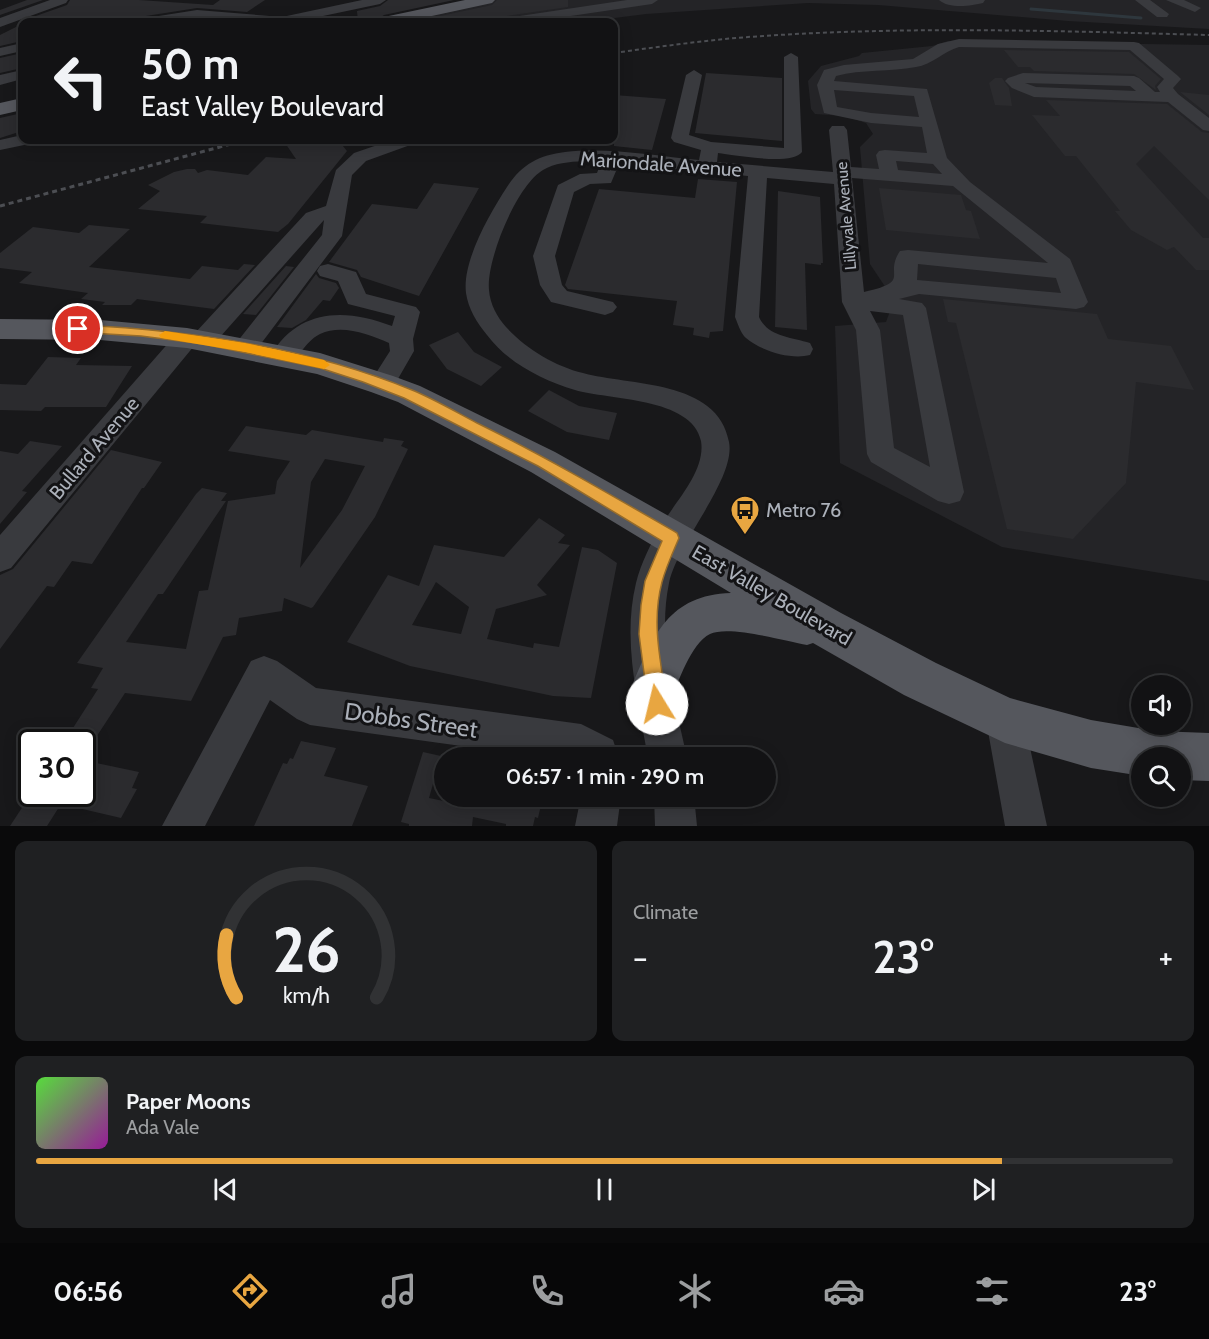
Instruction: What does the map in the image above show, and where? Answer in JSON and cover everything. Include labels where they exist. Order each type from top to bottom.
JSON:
[{"type":"main road","points":[[403,18],[487,0]]},
{"type":"main road","points":[[0,108],[18,105]]},
{"type":"main road","name":"East Valley Boulevard","points":[[0,329],[100,330],[195,339],[245,347],[320,364],[382,384],[409,394],[543,462],[831,630],[920,679],[1005,720],[1091,744],[1156,755],[1209,758]]},
{"type":"main road","points":[[654,686],[676,641],[696,619],[716,613],[736,612],[831,630]]},
{"type":"street","points":[[0,23],[62,0]]},
{"type":"street","points":[[178,16],[198,0]]},
{"type":"street","points":[[302,18],[327,0]]},
{"type":"street","points":[[307,18],[380,0]]},
{"type":"street","points":[[532,18],[644,0]]},
{"type":"street","points":[[945,0],[969,2],[980,0]]},
{"type":"street","points":[[1141,0],[1162,15]]},
{"type":"street","points":[[1172,0],[1195,8]]},
{"type":"street","points":[[167,18],[197,14],[265,18]]},
{"type":"street","points":[[928,123],[871,118],[830,110],[825,85],[829,73],[836,70],[916,63],[951,44],[1134,46],[1173,79],[1165,87],[1172,97],[1209,126]]},
{"type":"street","points":[[0,52],[18,48]]},
{"type":"street","points":[[694,75],[680,138],[709,157],[788,154],[793,152],[791,57]]},
{"type":"street","points":[[0,80],[18,76]]},
{"type":"street","points":[[1149,95],[1134,81],[1023,78],[1013,81],[1034,92],[1172,97]]},
{"type":"street","points":[[825,85],[921,92],[938,159],[958,181],[1062,264],[1076,302],[919,287],[854,302]]},
{"type":"street","name":"Lillyvale Avenue","points":[[838,130],[854,302]]},
{"type":"street","points":[[0,145],[18,141]]},
{"type":"street","points":[[245,347],[332,236],[343,174],[360,157],[396,144]]},
{"type":"street","points":[[890,175],[885,155],[938,159]]},
{"type":"street","name":"Mariondale Avenue","points":[[666,747],[654,686],[648,634],[649,605],[654,581],[671,538],[712,466],[716,443],[710,427],[698,412],[671,399],[583,383],[545,368],[518,352],[498,332],[483,311],[477,288],[480,261],[519,182],[537,166],[562,158],[591,156],[612,158],[709,157],[758,171],[890,175],[958,181]]},
{"type":"street","points":[[605,307],[560,297],[551,285],[544,256],[565,189],[587,178],[604,179],[612,158]]},
{"type":"street","points":[[758,171],[747,316],[754,332],[779,345],[801,349]]},
{"type":"street","name":"Bullard Avenue","points":[[0,558],[195,339],[313,218],[335,209]]},
{"type":"street","points":[[896,291],[906,280],[908,256],[1065,272]]},
{"type":"street","points":[[328,271],[348,277],[356,298]]},
{"type":"street","points":[[336,321],[356,298]]},
{"type":"street","points":[[356,298],[408,312],[401,339],[402,351],[382,384]]},
{"type":"street","points":[[854,302],[914,308],[949,492],[881,454],[868,330],[854,302]]},
{"type":"street","points":[[283,356],[309,330],[336,321],[376,327],[401,339]]},
{"type":"street","name":"Dobbs Street","points":[[183,826],[264,674],[310,706],[580,743],[586,747]]},
{"type":"street","points":[[1005,720],[1026,826]]},
{"type":"street","points":[[596,826],[599,807]]},
{"type":"street","points":[[675,807],[676,826]]},
{"type":"shaded area","points":[[494,0],[1209,0],[1209,29],[1068,21],[878,5],[808,3],[614,18],[410,18]]},
{"type":"shaded area","points":[[948,41],[1209,45],[1209,581],[1002,547],[840,463],[835,326],[886,322],[894,300],[870,264],[860,147],[873,134],[866,123],[845,116],[815,114],[811,109],[808,81],[821,66],[859,56],[862,53],[932,46]]},
{"type":"building","points":[[27,0],[43,0],[0,15],[0,10]]},
{"type":"building","points":[[70,0],[139,0],[213,5],[220,0],[265,0],[247,12],[197,8],[143,18],[33,17],[67,5]]},
{"type":"building","points":[[388,0],[454,0],[384,15],[380,18],[358,18],[357,11],[380,6]]},
{"type":"building","points":[[497,0],[568,0],[568,7],[503,18],[431,18],[492,5]]},
{"type":"building","points":[[18,26],[18,42],[0,46],[0,35]]},
{"type":"building","points":[[1004,50],[1129,52],[1161,79],[1155,86],[1156,90],[1134,74],[1034,71],[1030,67],[1018,67]]},
{"type":"building","points":[[18,54],[18,69],[0,73],[0,58]]},
{"type":"building","points":[[706,73],[782,78],[782,141],[695,133]]},
{"type":"building","points":[[995,78],[1002,78],[1009,88],[1012,106],[995,105],[989,83]]},
{"type":"building","points":[[1180,92],[1209,95],[1209,115]]},
{"type":"building","points":[[618,95],[666,99],[652,150],[614,146],[618,144]]},
{"type":"building","points":[[1046,100],[1167,104],[1202,132],[1209,133],[1209,200],[1154,146],[1136,164],[1203,238],[1209,238],[1209,270],[1196,270],[1174,247],[1167,250],[1131,230],[1115,211],[1120,211],[1076,156],[1065,156],[1032,115],[1060,116]]},
{"type":"building","points":[[18,114],[18,132],[0,138],[0,118]]},
{"type":"building","points":[[286,144],[341,144],[347,151],[288,224],[278,232],[200,223],[207,216],[138,209],[160,191],[148,185],[174,172],[195,169],[198,173],[207,170],[248,175],[266,157],[296,159]]},
{"type":"building","points":[[698,179],[737,182],[723,331],[710,332],[709,338],[693,335],[694,328],[673,325],[677,301],[568,289],[565,285],[599,189],[695,198]]},
{"type":"building","points":[[434,183],[479,188],[419,296],[361,277],[357,270],[329,262],[372,204],[417,209]]},
{"type":"building","points":[[879,188],[961,195],[966,210],[971,211],[980,239],[886,230]]},
{"type":"building","points":[[778,191],[820,197],[823,263],[821,265],[805,263],[807,330],[775,327]]},
{"type":"building","points":[[89,225],[130,229],[89,267],[190,279],[202,266],[238,270],[244,264],[255,265],[214,309],[137,299],[131,305],[102,305],[105,302],[81,299],[88,293],[19,283],[32,272],[0,268],[0,253],[33,227],[79,233]]},
{"type":"building","points":[[286,266],[294,267],[256,315],[243,314]]},
{"type":"building","points":[[316,274],[319,278],[336,283],[339,288],[330,301],[323,300],[306,320],[292,328],[277,327]]},
{"type":"building","points":[[943,299],[1097,314],[1108,339],[1171,346],[1194,390],[1136,382],[1126,483],[1073,539],[1007,529],[956,323],[948,322]]},
{"type":"building","points":[[458,332],[474,352],[502,367],[481,386],[447,369],[429,345]]},
{"type":"building","points":[[48,357],[81,358],[76,365],[132,366],[106,407],[45,407],[41,411],[0,410],[0,384],[26,385]]},
{"type":"building","points":[[549,390],[579,406],[617,413],[609,440],[567,432],[528,411]]},
{"type":"building","points":[[246,426],[306,435],[312,430],[383,442],[384,438],[404,441],[401,446],[408,449],[375,517],[313,607],[284,598],[282,611],[239,618],[236,635],[223,637],[191,701],[125,693],[96,737],[96,729],[72,729],[98,689],[91,688],[103,668],[77,663],[196,494],[202,488],[227,493],[221,501],[226,501],[163,594],[158,594],[126,642],[186,649],[199,591],[208,590],[228,501],[275,494],[277,481],[290,461],[228,451]],"holes":[[[325,459],[365,466],[342,510],[300,568],[311,482]]]},
{"type":"building","points":[[30,441],[62,446],[22,491],[27,492],[0,524],[0,451],[18,454]]},
{"type":"building","points":[[111,450],[162,462],[92,564],[72,561],[54,587],[47,586],[0,649],[0,575],[13,569]]},
{"type":"building","points":[[539,518],[565,535],[558,543],[570,545],[537,585],[547,595],[496,609],[487,639],[533,648],[534,643],[559,647],[582,547],[598,550],[617,563],[591,698],[553,696],[410,666],[347,642],[388,575],[419,586],[434,545],[504,557]],"holes":[[[436,582],[469,607],[461,634],[412,625]]]},
{"type":"building","points":[[301,741],[336,748],[324,776],[368,786],[352,826],[254,826],[283,763],[287,764],[290,758],[293,759]]},
{"type":"building","points":[[423,752],[434,754],[434,780],[429,798],[434,799],[434,807],[540,807],[533,826],[506,826],[506,824],[473,817],[472,826],[409,826],[401,822]]},
{"type":"building","points":[[96,763],[139,772],[132,788],[137,789],[121,818],[74,807],[96,807]]},
{"type":"building","points":[[22,807],[59,807],[47,826],[10,826]]},
{"type":"waterway","points":[[1031,9],[1141,18]]},
{"type":"railway","points":[[618,52],[744,37],[875,31],[986,30],[1209,35]]},
{"type":"railway","points":[[0,206],[231,144]]},
{"type":"slow traffic","points":[[165,335],[245,347],[324,365]]},
{"type":"place","name":"Metro 76","points":[[745,536]]},
{"type":"route","points":[[78,329],[141,332],[203,340],[264,351],[354,374],[409,394],[543,462],[671,538],[654,581],[649,605],[648,634],[657,704]]}]
